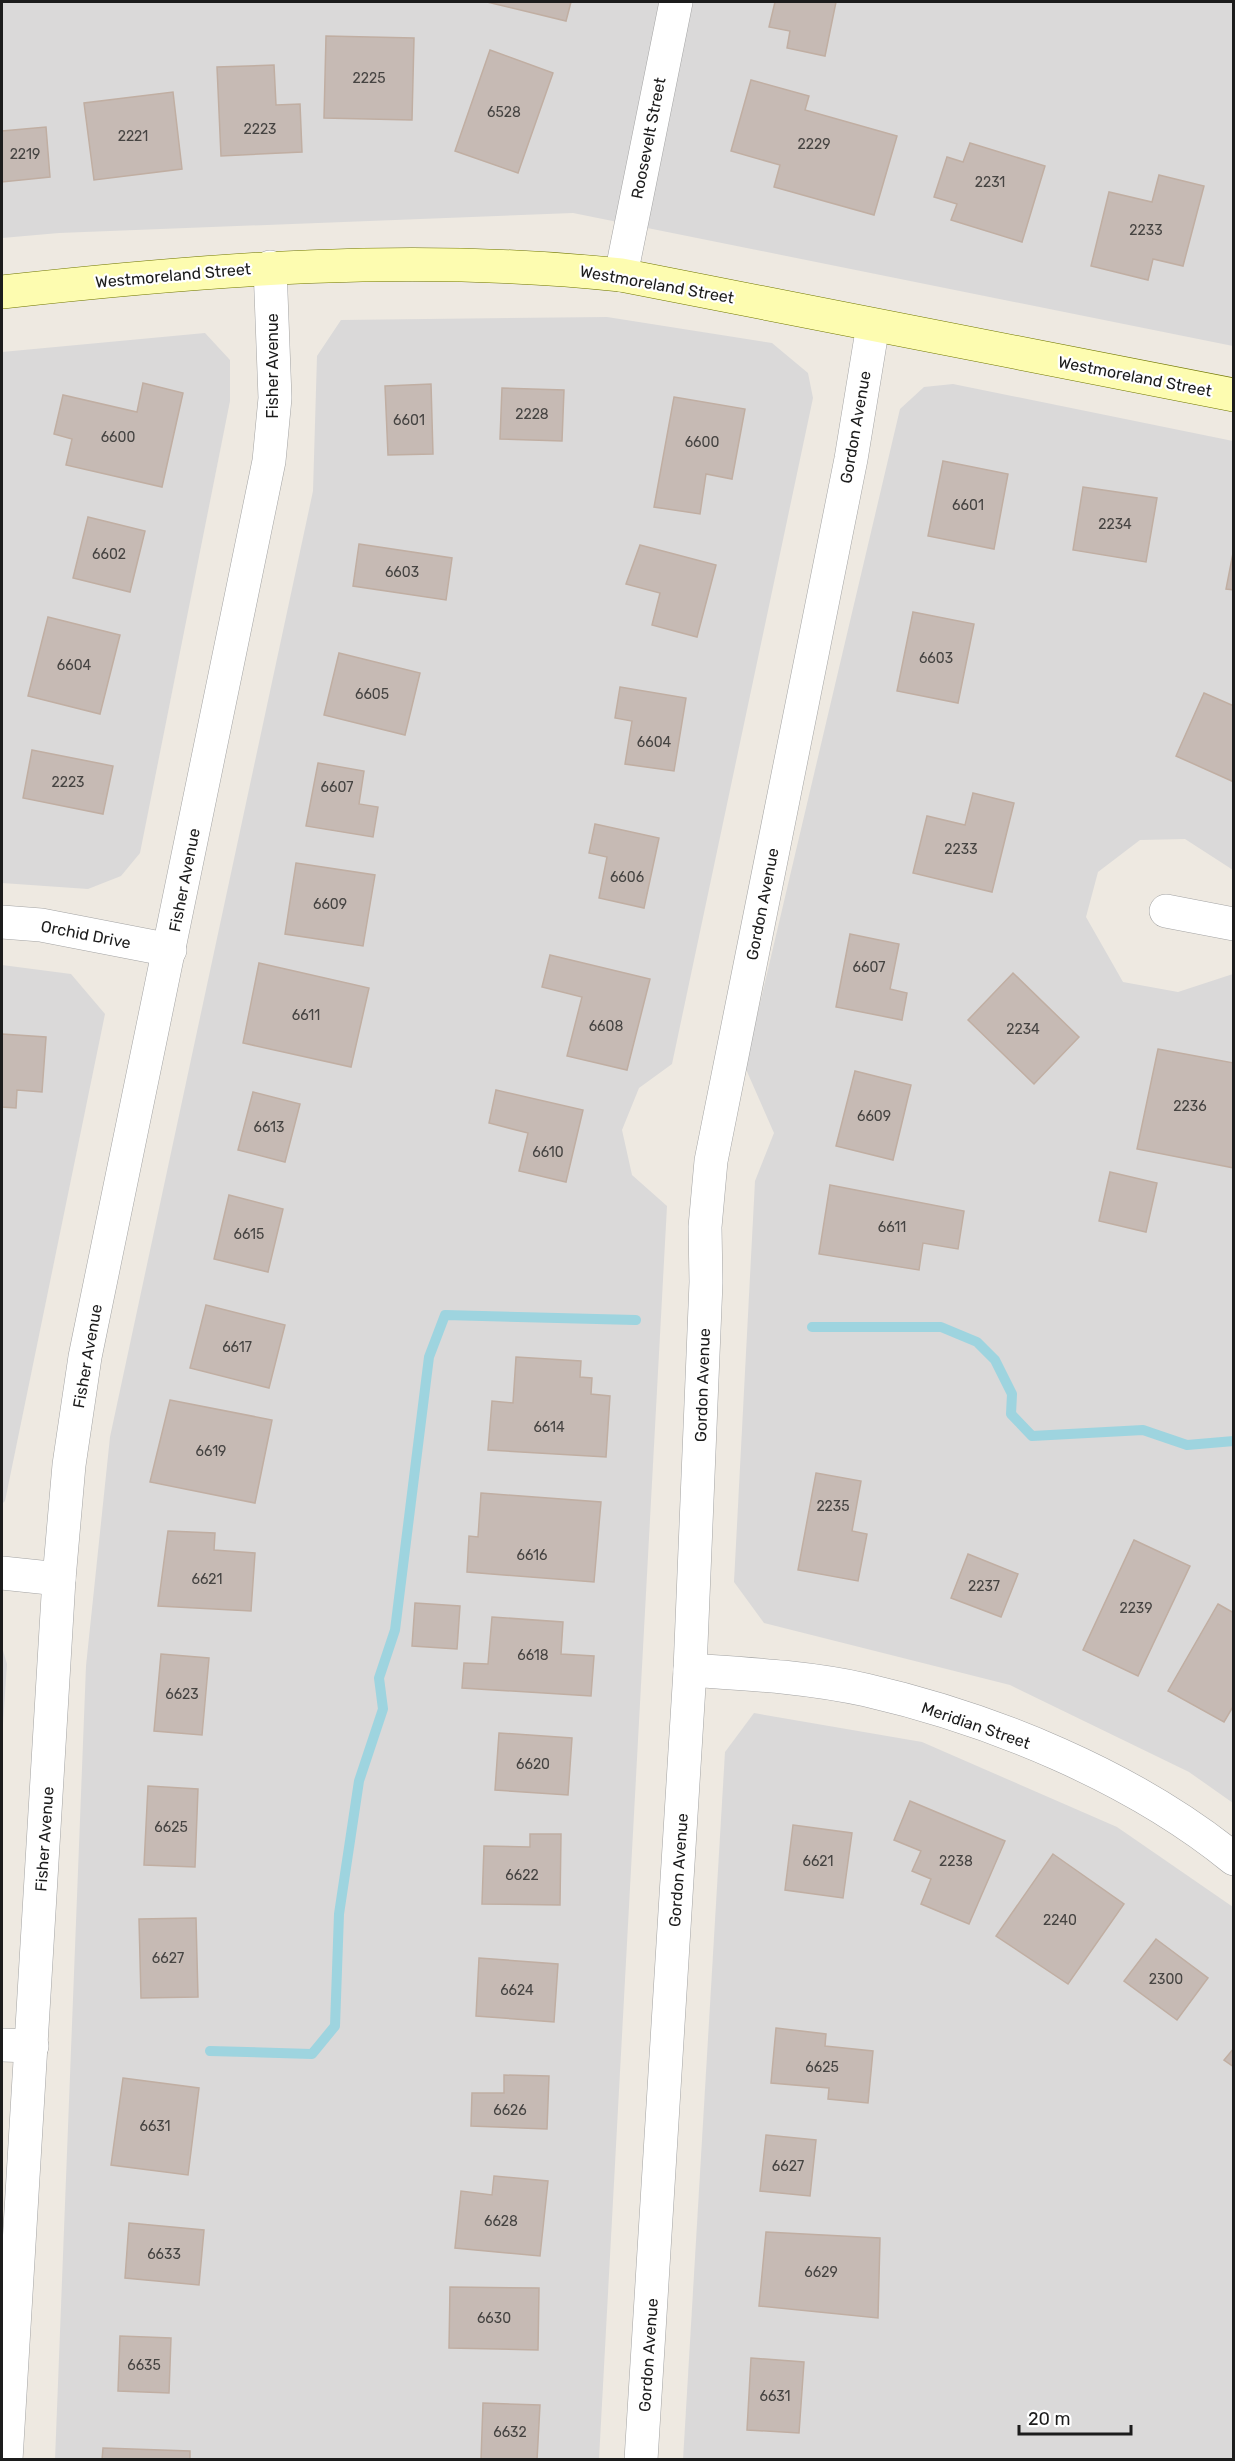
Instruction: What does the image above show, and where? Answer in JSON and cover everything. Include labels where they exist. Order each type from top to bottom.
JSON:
[{"type":"main road","name":"Westmoreland Street","points":[[2,292],[270,267],[446,263],[552,268],[621,275],[1233,395]]},
{"type":"street","name":"Roosevelt Street","points":[[621,275],[676,2]]},
{"type":"street","name":"Fisher Avenue","points":[[6,2460],[17,2045],[69,1465],[85,1357],[269,461],[274,398],[270,267]]},
{"type":"street","name":"Gordon Avenue","points":[[641,2460],[690,1670],[706,1282],[705,1227],[711,1161],[848,471],[873,325]]},
{"type":"street","points":[[1166,911],[1233,924]]},
{"type":"street","name":"Orchid Drive","points":[[2,922],[41,924],[170,950]]},
{"type":"street","points":[[2,1573],[59,1579]]},
{"type":"street","name":"Meridian Street","points":[[690,1670],[792,1678],[865,1690],[965,1718],[1072,1761],[1126,1788],[1210,1840],[1233,1859]]},
{"type":"shaded area","points":[[2,2],[1233,2],[1233,346],[573,213],[59,233],[2,238]]},
{"type":"shaded area","points":[[607,317],[772,343],[808,373],[813,398],[672,1064],[639,1088],[622,1130],[632,1175],[667,1206],[599,2459],[55,2460],[86,1666],[110,1437],[313,491],[317,356],[341,320]]},
{"type":"shaded area","points":[[205,333],[230,360],[230,401],[140,853],[121,876],[88,889],[2,883],[2,352]]},
{"type":"shaded area","points":[[953,384],[1233,441],[1233,870],[1185,839],[1140,840],[1098,872],[1086,917],[1123,982],[1178,992],[1233,974],[1233,1803],[1189,1772],[1010,1685],[764,1623],[734,1582],[755,1181],[774,1133],[745,1067],[900,409],[924,387]]},
{"type":"shaded area","points":[[2,965],[71,974],[105,1014],[5,1501],[2,1504]]},
{"type":"shaded area","points":[[2,1647],[7,1664],[2,1739]]},
{"type":"shaded area","points":[[754,1713],[922,1742],[1117,1827],[1233,1907],[1233,2459],[683,2460],[725,1752]]},
{"type":"building","points":[[487,2],[571,2],[566,21]]},
{"type":"building","points":[[775,2],[836,2],[825,56],[787,48],[790,31],[769,27]]},
{"type":"building","points":[[326,36],[414,38],[412,120],[324,118]]},
{"type":"building","points":[[490,50],[553,73],[518,173],[455,151]]},
{"type":"building","points":[[274,65],[276,105],[300,104],[302,152],[221,156],[217,67]]},
{"type":"building","points":[[751,80],[809,96],[805,110],[897,136],[874,215],[774,187],[780,165],[731,151]]},
{"type":"building","points":[[173,92],[182,169],[94,180],[84,103]]},
{"type":"building","points":[[46,127],[50,177],[2,182],[2,131]]},
{"type":"building","points":[[970,143],[1045,166],[1022,242],[951,220],[957,204],[934,197],[947,157],[963,162]]},
{"type":"building","points":[[1159,175],[1204,186],[1183,266],[1153,259],[1148,280],[1091,266],[1109,192],[1152,202]]},
{"type":"building","points":[[143,383],[183,393],[162,487],[66,465],[72,439],[54,434],[63,395],[137,412]]},
{"type":"building","points":[[431,384],[433,454],[388,455],[385,386]]},
{"type":"building","points":[[502,388],[564,390],[562,441],[500,439]]},
{"type":"building","points":[[674,397],[745,409],[732,479],[706,474],[700,514],[654,507]]},
{"type":"building","points":[[943,461],[1008,474],[994,549],[928,536]]},
{"type":"building","points":[[1083,487],[1157,498],[1146,562],[1073,550]]},
{"type":"building","points":[[88,517],[145,531],[130,592],[73,578]]},
{"type":"building","points":[[359,544],[452,558],[446,600],[353,586]]},
{"type":"building","points":[[640,545],[716,565],[697,637],[652,625],[660,593],[626,584]]},
{"type":"building","points":[[1234,548],[1234,590],[1226,589]]},
{"type":"building","points":[[913,612],[974,624],[958,703],[897,691]]},
{"type":"building","points":[[48,617],[120,635],[100,714],[28,696]]},
{"type":"building","points":[[339,653],[420,673],[405,735],[324,715]]},
{"type":"building","points":[[620,687],[686,698],[674,771],[625,764],[632,721],[615,718]]},
{"type":"building","points":[[1204,693],[1234,706],[1234,782],[1176,756]]},
{"type":"building","points":[[32,750],[113,766],[103,814],[23,798]]},
{"type":"building","points":[[318,763],[364,771],[359,804],[378,807],[373,837],[306,826]]},
{"type":"building","points":[[973,793],[1014,803],[992,892],[913,873],[927,816],[965,825]]},
{"type":"building","points":[[595,824],[659,838],[644,908],[599,898],[607,857],[589,853]]},
{"type":"building","points":[[296,863],[375,875],[363,946],[285,934]]},
{"type":"building","points":[[850,934],[899,944],[890,989],[907,993],[902,1020],[836,1007]]},
{"type":"building","points":[[550,955],[650,979],[627,1070],[567,1056],[582,997],[542,987]]},
{"type":"building","points":[[259,963],[369,988],[351,1067],[243,1043]]},
{"type":"building","points":[[1013,973],[1079,1037],[1034,1084],[968,1020]]},
{"type":"building","points":[[2,1034],[46,1037],[42,1092],[17,1090],[16,1108],[2,1107]]},
{"type":"building","points":[[1158,1049],[1234,1063],[1234,1168],[1137,1149]]},
{"type":"building","points":[[855,1071],[911,1085],[893,1160],[836,1146]]},
{"type":"building","points":[[496,1090],[583,1110],[566,1182],[519,1171],[528,1133],[489,1123]]},
{"type":"building","points":[[253,1092],[300,1104],[285,1162],[238,1150]]},
{"type":"building","points":[[1110,1172],[1157,1183],[1146,1232],[1099,1221]]},
{"type":"building","points":[[830,1185],[964,1211],[958,1249],[923,1243],[919,1270],[819,1254]]},
{"type":"building","points":[[229,1195],[283,1209],[268,1272],[214,1259]]},
{"type":"building","points":[[206,1305],[285,1325],[269,1388],[190,1368]]},
{"type":"building","points":[[516,1357],[581,1361],[580,1377],[592,1378],[591,1394],[610,1396],[606,1457],[488,1450],[492,1401],[513,1403]]},
{"type":"building","points":[[170,1400],[272,1420],[255,1503],[150,1482]]},
{"type":"building","points":[[816,1473],[861,1481],[852,1531],[867,1534],[858,1581],[798,1570]]},
{"type":"building","points":[[481,1493],[601,1502],[594,1582],[467,1572],[469,1536],[478,1537]]},
{"type":"building","points":[[168,1531],[215,1533],[214,1550],[255,1553],[251,1611],[158,1606]]},
{"type":"building","points":[[1134,1540],[1190,1566],[1138,1676],[1083,1650]]},
{"type":"building","points":[[968,1554],[1018,1574],[1001,1617],[951,1598]]},
{"type":"building","points":[[415,1603],[460,1606],[457,1649],[412,1646]]},
{"type":"building","points":[[1218,1604],[1234,1613],[1234,1705],[1224,1722],[1168,1691]]},
{"type":"building","points":[[492,1617],[563,1622],[561,1654],[594,1656],[591,1696],[462,1688],[464,1663],[488,1664]]},
{"type":"building","points":[[161,1654],[209,1658],[202,1735],[154,1731]]},
{"type":"building","points":[[499,1733],[572,1738],[568,1795],[495,1790]]},
{"type":"building","points":[[148,1786],[198,1789],[195,1867],[144,1865]]},
{"type":"building","points":[[910,1801],[1005,1841],[969,1924],[921,1904],[931,1879],[912,1871],[921,1851],[894,1840]]},
{"type":"building","points":[[793,1825],[852,1833],[843,1898],[785,1890]]},
{"type":"building","points":[[530,1834],[561,1834],[560,1905],[482,1904],[484,1846],[530,1847]]},
{"type":"building","points":[[1053,1854],[1124,1904],[1068,1984],[996,1936]]},
{"type":"building","points":[[196,1918],[198,1997],[141,1998],[139,1919]]},
{"type":"building","points":[[1156,1939],[1208,1978],[1177,2020],[1124,1981]]},
{"type":"building","points":[[479,1958],[558,1964],[554,2022],[476,2016]]},
{"type":"building","points":[[776,2028],[826,2034],[825,2046],[873,2051],[868,2103],[828,2099],[829,2088],[771,2083]]},
{"type":"building","points":[[1234,2048],[1234,2067],[1224,2060]]},
{"type":"building","points":[[504,2075],[549,2076],[547,2129],[471,2126],[472,2093],[504,2093]]},
{"type":"building","points":[[123,2078],[199,2088],[188,2175],[111,2165]]},
{"type":"building","points":[[766,2135],[816,2140],[810,2196],[760,2191]]},
{"type":"building","points":[[494,2176],[548,2181],[540,2256],[455,2248],[461,2191],[492,2195]]},
{"type":"building","points":[[129,2223],[204,2230],[199,2285],[125,2278]]},
{"type":"building","points":[[766,2232],[880,2238],[878,2318],[759,2306]]},
{"type":"building","points":[[450,2287],[539,2288],[538,2350],[449,2348]]},
{"type":"building","points":[[120,2336],[171,2338],[169,2393],[118,2391]]},
{"type":"building","points":[[751,2358],[804,2362],[799,2433],[747,2430]]},
{"type":"building","points":[[483,2403],[540,2405],[537,2460],[481,2460]]},
{"type":"building","points":[[103,2448],[190,2451],[190,2460],[102,2460]]},
{"type":"waterway","points":[[210,2051],[312,2054],[335,2026],[339,1914],[359,1781],[383,1709],[379,1678],[395,1630],[429,1357],[445,1315],[636,1320]]},
{"type":"waterway","points":[[812,1327],[941,1327],[977,1342],[995,1360],[1012,1394],[1011,1414],[1032,1436],[1143,1430],[1187,1445],[1234,1441]]}]
